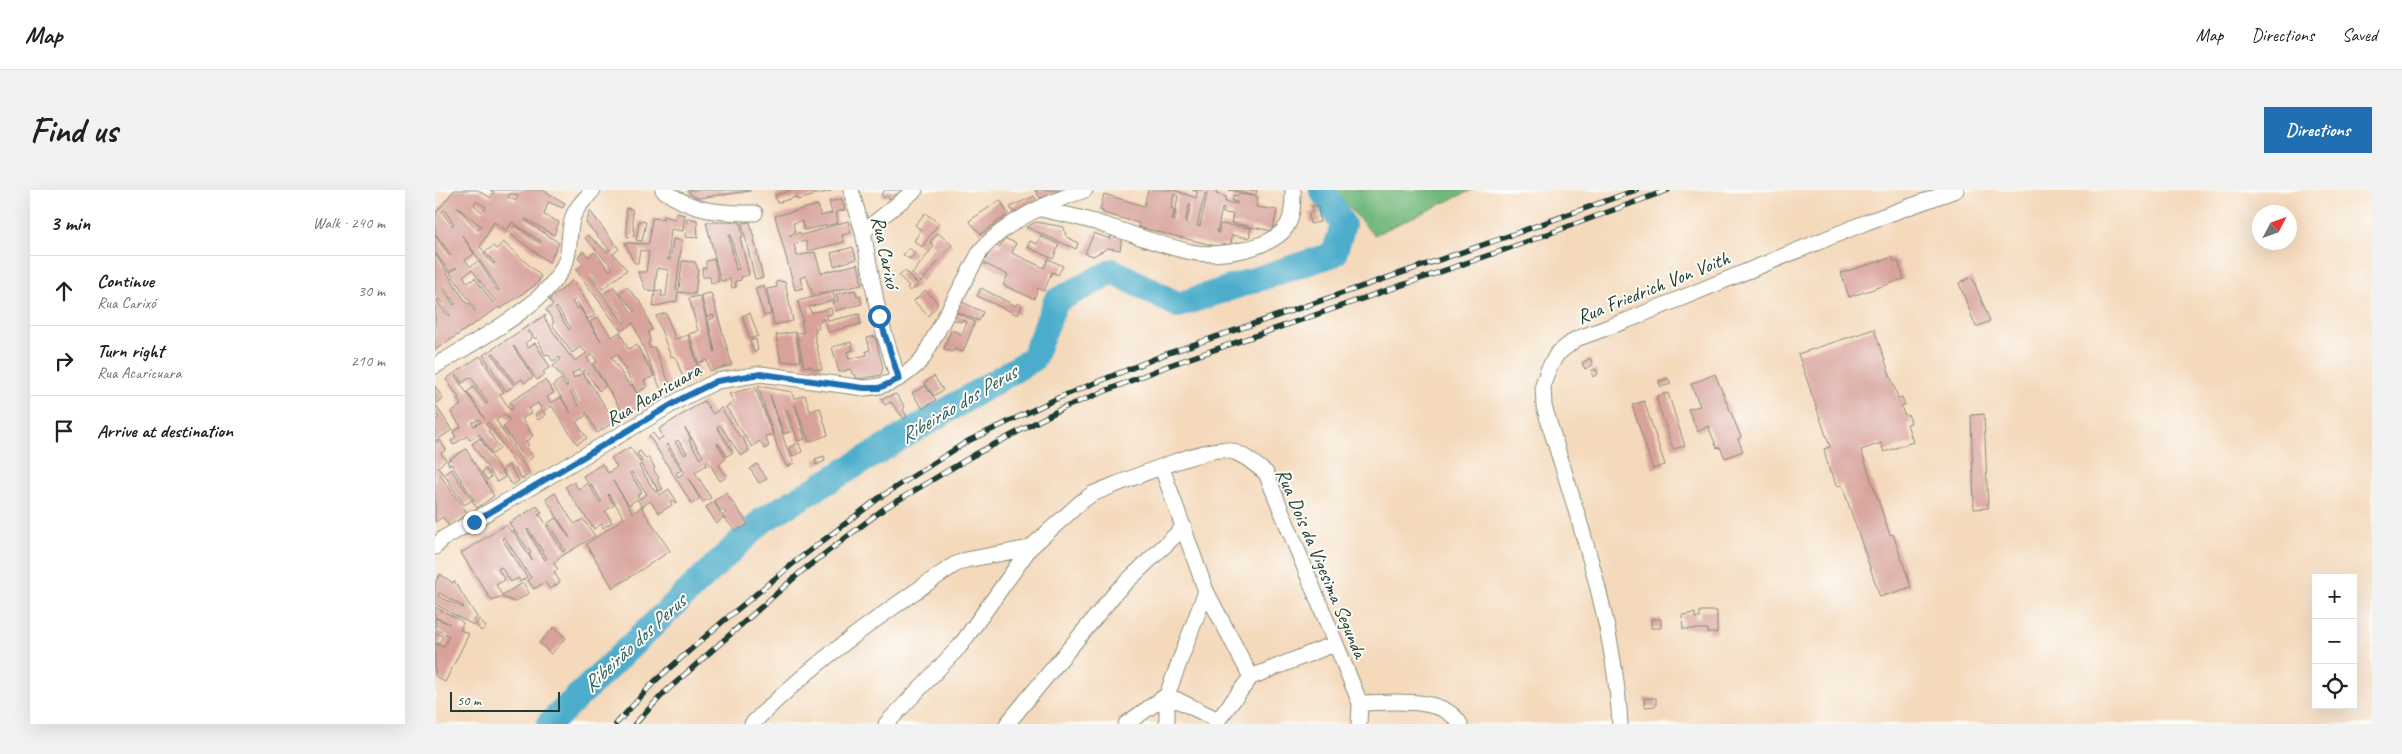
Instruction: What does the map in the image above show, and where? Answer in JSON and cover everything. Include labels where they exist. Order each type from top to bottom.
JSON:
[{"type":"street","points":[[435,366],[527,307],[547,288],[562,270],[569,254],[573,217],[582,202],[593,190]]},
{"type":"street","points":[[663,190],[677,200],[711,212],[755,213]]},
{"type":"street","name":"Rua Carixó","points":[[851,190],[863,232],[879,316],[899,379]]},
{"type":"street","points":[[863,232],[915,190]]},
{"type":"street","name":"Rua Acaricuara","points":[[436,545],[444,538],[681,399],[717,381],[761,374],[864,388],[879,388],[899,379],[923,358],[981,250],[991,239],[1008,226],[1062,198],[1085,190]]},
{"type":"street","points":[[1041,209],[1102,224],[1192,253],[1220,254],[1251,248],[1273,239],[1283,232],[1289,222],[1293,190]]},
{"type":"street","name":"Rua Friedrich Von Voith","points":[[1620,724],[1618,680],[1582,526],[1544,406],[1543,386],[1557,354],[1576,339],[1628,320],[1867,222],[1956,190]]},
{"type":"street","name":"Rua Dois da Vigesima Segunda","points":[[886,724],[960,646],[1030,548],[1081,502],[1092,494],[1204,452],[1226,450],[1244,456],[1266,473],[1334,644],[1360,702],[1359,724]]},
{"type":"street","points":[[1162,468],[1206,591],[1251,677]]},
{"type":"street","points":[[1007,724],[1117,591],[1184,527]]},
{"type":"street","points":[[752,724],[777,698],[878,617],[954,565],[967,560],[1030,548]]},
{"type":"street","points":[[1167,724],[1167,694],[1206,591]]},
{"type":"street","points":[[1167,694],[1217,722],[1251,677],[1334,644]]},
{"type":"street","points":[[1126,724],[1167,694]]},
{"type":"street","points":[[1360,702],[1428,704],[1446,709],[1460,724]]},
{"type":"green space","points":[[1333,190],[1472,190],[1374,235]]},
{"type":"building","points":[[454,190],[478,190],[491,198],[494,192],[490,190],[543,190],[565,203],[563,208],[548,202],[544,215],[559,222],[554,235],[525,220],[559,243],[549,262],[509,233],[515,225],[540,243],[541,241],[512,222],[507,231],[494,222],[480,247],[485,252],[493,246],[497,249],[503,242],[541,276],[537,284],[435,350],[435,254],[467,304],[469,303],[474,311],[476,310],[450,273],[457,268],[449,272],[435,252],[435,235],[449,256],[451,255],[435,233],[435,214]],"holes":[[[511,193],[518,196],[516,201],[508,197]],[[476,201],[486,207],[482,212],[474,205]],[[457,207],[481,226],[478,230]],[[444,210],[454,224],[452,226],[442,212]],[[462,235],[500,290],[498,291],[478,261],[470,267],[465,260],[474,254]],[[485,252],[495,263],[493,264],[484,254]],[[472,270],[495,301],[493,303],[475,278],[468,283],[463,276]],[[443,286],[456,304],[454,305],[442,288]],[[439,299],[450,315],[448,316],[437,301]]]},
{"type":"building","points":[[688,190],[750,191],[698,198],[690,194]]},
{"type":"building","points":[[793,190],[810,190],[812,196],[797,200],[796,197],[777,203],[775,195]]},
{"type":"building","points":[[812,190],[831,190],[831,191],[814,195]]},
{"type":"building","points":[[885,190],[904,190],[891,200],[887,196],[884,198],[881,194]]},
{"type":"building","points":[[1035,190],[1060,190],[1054,195],[1040,198]]},
{"type":"building","points":[[1148,190],[1174,190],[1196,198],[1197,192],[1192,190],[1217,190],[1216,194],[1226,197],[1225,202],[1237,204],[1237,202],[1232,201],[1233,195],[1238,196],[1239,194],[1258,197],[1256,207],[1277,210],[1273,231],[1231,223],[1233,214],[1223,213],[1224,209],[1222,208],[1217,232],[1219,233],[1220,224],[1251,228],[1249,238],[1232,235],[1231,244],[1216,246],[1138,227],[1139,223],[1103,213],[1100,210],[1104,194],[1144,206]],"holes":[[[1205,193],[1207,193],[1200,226],[1197,226]],[[1174,194],[1178,196],[1174,221],[1172,220],[1175,209],[1171,209]],[[1189,204],[1191,204],[1187,222],[1185,222]]]},
{"type":"building","points":[[1229,190],[1257,190],[1256,194],[1253,195]]},
{"type":"building","points":[[1034,196],[1038,203],[1014,214],[1010,207]]},
{"type":"building","points":[[842,199],[845,210],[836,212],[838,223],[804,230],[802,221],[793,223],[795,232],[789,235],[790,237],[800,232],[801,235],[848,221],[851,233],[842,235],[844,242],[808,251],[806,241],[794,244],[797,256],[815,252],[821,273],[858,264],[862,285],[813,295],[806,276],[800,278],[803,288],[795,290],[775,216],[818,205],[821,216],[832,213],[829,202]]},
{"type":"building","points":[[1000,200],[1008,214],[981,234],[969,221]]},
{"type":"building","points":[[1318,205],[1320,222],[1310,224],[1309,213],[1313,212],[1312,206]]},
{"type":"building","points":[[626,208],[632,209],[634,236],[627,237]]},
{"type":"building","points":[[590,211],[619,249],[613,254],[627,270],[602,289],[592,275],[590,277],[624,323],[626,321],[605,293],[614,287],[632,313],[635,311],[619,293],[627,287],[642,304],[652,330],[648,331],[650,348],[654,347],[671,387],[662,392],[633,323],[621,331],[576,270],[583,264],[578,257],[583,251],[589,257],[595,252],[610,271],[613,268],[585,238],[588,235],[607,252],[610,250],[586,223]]},
{"type":"building","points":[[676,213],[685,215],[683,231],[671,229],[668,260],[670,260],[673,239],[682,241],[676,290],[679,290],[682,261],[695,262],[698,269],[695,294],[678,292],[677,301],[653,307],[655,291],[646,290],[638,272],[646,272],[649,252],[640,250],[638,263],[634,263],[625,243],[649,244],[652,218],[663,219],[663,216],[675,219]],"holes":[[[657,268],[669,270],[666,296],[661,296],[662,291],[655,290]]]},
{"type":"building","points":[[925,213],[939,223],[922,247],[914,241],[921,230],[915,225]]},
{"type":"building","points":[[687,218],[697,220],[698,238],[685,237]]},
{"type":"building","points":[[639,221],[646,222],[642,241],[636,240]]},
{"type":"building","points":[[706,222],[740,222],[743,237],[740,237],[749,275],[735,281],[736,287],[732,288],[730,279],[721,281]],"holes":[[[729,235],[731,235],[739,269],[736,270]]]},
{"type":"building","points":[[750,222],[763,278],[755,279],[742,223]]},
{"type":"building","points":[[1036,222],[1064,227],[1066,236],[1078,243],[1076,249],[1026,227]]},
{"type":"building","points":[[938,233],[952,245],[921,282],[912,274],[934,246],[930,242]]},
{"type":"building","points":[[1094,233],[1110,239],[1111,236],[1122,238],[1120,250],[1108,248],[1093,256],[1085,253]]},
{"type":"building","points":[[1041,236],[1059,244],[1053,259],[1027,247],[1030,241],[1037,244]]},
{"type":"building","points":[[1004,238],[1016,243],[1012,253],[1044,268],[1048,259],[1063,266],[1058,275],[1052,272],[1044,291],[1038,288],[1034,299],[1003,285],[1008,275],[983,263],[994,245],[1000,247]]},
{"type":"building","points":[[853,247],[856,259],[834,266],[831,253]]},
{"type":"building","points":[[909,248],[915,253],[910,259],[903,255]]},
{"type":"building","points":[[1893,257],[1894,262],[1898,261],[1904,279],[1849,297],[1841,273]]},
{"type":"building","points":[[714,259],[719,281],[711,283],[710,277],[703,277],[702,268],[706,268],[706,261]]},
{"type":"building","points":[[905,271],[919,285],[910,291],[907,288],[909,286],[899,276]]},
{"type":"building","points":[[1972,277],[1990,321],[1976,327],[1959,283]]},
{"type":"building","points":[[573,280],[595,315],[588,319],[575,299],[572,302],[577,309],[579,307],[601,341],[590,322],[597,317],[612,337],[620,332],[628,349],[637,345],[654,376],[644,381],[647,387],[637,393],[617,354],[611,357],[630,386],[632,385],[643,404],[624,415],[593,364],[597,362],[592,354],[587,358],[606,386],[599,391],[585,370],[582,372],[580,369],[572,374],[574,378],[583,373],[615,421],[597,433],[586,412],[585,416],[576,422],[587,438],[577,444],[552,406],[543,411],[546,415],[538,420],[535,415],[542,410],[538,403],[528,409],[531,413],[522,419],[533,436],[526,441],[529,445],[526,447],[533,457],[526,462],[503,426],[510,421],[505,414],[496,420],[530,474],[522,479],[515,468],[517,467],[488,422],[486,424],[490,430],[488,431],[500,449],[492,454],[479,434],[470,440],[467,436],[453,445],[451,441],[456,437],[453,432],[461,427],[451,412],[461,405],[457,399],[459,398],[446,379],[480,356],[504,392],[500,394],[510,410],[514,408],[510,402],[545,380],[554,393],[547,397],[551,403],[561,397],[553,385],[561,379],[566,387],[568,385],[553,366],[561,359],[560,357],[553,361],[548,354],[545,355],[537,337],[535,339],[529,330],[527,331],[532,338],[525,343],[528,348],[535,343],[550,367],[537,380],[514,346],[533,377],[524,383],[522,379],[515,384],[494,353],[492,354],[514,386],[506,391],[483,355],[545,315],[546,317],[544,318],[575,361],[587,353],[580,347],[572,353],[552,324],[554,322],[546,310],[553,305],[549,300]],"holes":[[[557,307],[571,328],[569,330],[555,308]],[[457,375],[462,383],[471,377],[488,403],[486,404],[474,387],[467,392],[485,419],[455,376]],[[572,390],[581,404],[579,406],[570,392]],[[479,419],[481,422],[474,426],[472,423]]]},
{"type":"building","points":[[776,282],[785,282],[793,321],[774,325],[767,289],[777,287]]},
{"type":"building","points":[[764,285],[771,314],[764,316],[755,288]]},
{"type":"building","points":[[981,288],[1016,306],[1017,303],[1022,306],[1018,315],[977,296]]},
{"type":"building","points":[[855,290],[857,296],[860,296],[862,304],[835,311],[833,302],[838,301],[836,294]]},
{"type":"building","points":[[925,290],[937,302],[937,306],[928,316],[914,301]]},
{"type":"building","points":[[833,292],[835,300],[809,307],[811,313],[831,308],[832,314],[827,315],[828,321],[859,314],[861,324],[828,332],[825,319],[821,320],[818,323],[819,328],[815,329],[816,333],[814,333],[822,370],[812,369],[812,366],[804,367],[797,333],[804,332],[798,301]]},
{"type":"building","points":[[711,293],[732,365],[710,371],[707,360],[698,363],[689,334],[698,331],[689,298],[700,296],[715,352],[708,320],[714,318],[714,315],[707,317],[701,295]]},
{"type":"building","points":[[962,302],[983,312],[979,321],[957,312]]},
{"type":"building","points":[[955,312],[975,322],[963,352],[954,349],[952,352],[944,349],[951,330],[962,334],[967,322],[952,319]]},
{"type":"building","points":[[666,313],[675,339],[688,335],[700,374],[684,380],[676,359],[673,356],[671,357],[656,316]]},
{"type":"building","points":[[750,313],[758,336],[750,339],[742,316]]},
{"type":"building","points":[[1874,329],[1898,398],[1902,397],[1905,405],[1901,406],[1904,414],[1909,416],[1911,423],[1907,424],[1913,442],[1884,452],[1881,443],[1861,450],[1890,535],[1893,534],[1911,587],[1880,597],[1842,485],[1836,486],[1832,472],[1830,473],[1824,449],[1830,447],[1798,354]]},
{"type":"building","points":[[795,332],[801,361],[781,362],[776,335]]},
{"type":"building","points":[[875,336],[883,368],[881,375],[861,379],[852,374],[851,369],[839,372],[832,347],[851,342],[853,350],[847,352],[849,359],[867,355],[866,351],[870,350],[867,338]]},
{"type":"building","points":[[756,339],[758,350],[754,352],[750,341]]},
{"type":"building","points":[[1590,358],[1593,365],[1585,369],[1582,363]]},
{"type":"building","points":[[1596,369],[1598,374],[1593,377],[1591,371]]},
{"type":"building","points":[[1715,374],[1741,437],[1738,439],[1743,451],[1725,458],[1720,447],[1717,448],[1708,426],[1698,432],[1688,409],[1700,406],[1691,384]]},
{"type":"building","points":[[934,376],[943,390],[934,396],[924,383]]},
{"type":"building","points":[[1668,378],[1671,384],[1661,387],[1659,381]]},
{"type":"building","points":[[435,386],[443,399],[435,404]]},
{"type":"building","points":[[758,386],[792,392],[794,399],[805,395],[810,411],[820,408],[828,435],[809,442],[795,404],[805,439],[798,441],[787,409],[785,410],[792,431],[784,434],[770,395],[786,446],[794,463],[787,467],[778,449]]},
{"type":"building","points":[[925,386],[936,400],[923,409],[912,393]]},
{"type":"building","points":[[755,387],[773,435],[765,436],[769,446],[765,449],[760,441],[752,447],[726,407],[734,402],[729,394]]},
{"type":"building","points":[[1668,393],[1685,446],[1673,449],[1656,397]]},
{"type":"building","points":[[896,394],[905,407],[903,409],[907,417],[904,419],[891,402],[885,405],[881,399]]},
{"type":"building","points":[[704,401],[713,414],[721,408],[740,437],[742,436],[749,451],[741,456],[720,425],[717,427],[733,452],[727,456],[717,444],[726,458],[719,465],[727,477],[720,481],[708,461],[707,465],[695,472],[711,498],[703,502],[688,478],[699,499],[692,504],[649,436],[653,433],[658,440],[663,437],[659,429]],"holes":[[[685,428],[703,456],[700,459],[689,440],[691,439]],[[678,440],[687,453],[685,455],[675,442]],[[668,444],[685,472],[678,477],[676,473],[682,470],[666,445]]]},
{"type":"building","points":[[1644,401],[1665,465],[1653,469],[1632,405]]},
{"type":"building","points":[[435,404],[452,430],[435,441],[435,420],[439,418],[437,415],[435,417]]},
{"type":"building","points":[[1984,414],[1988,508],[1974,509],[1971,415]]},
{"type":"building","points":[[480,438],[505,477],[497,482],[472,444]]},
{"type":"building","points":[[440,440],[446,450],[441,453],[446,460],[438,467],[442,473],[440,475],[468,514],[449,526],[443,517],[435,522],[435,443]]},
{"type":"building","points":[[799,443],[802,452],[793,456],[789,447]]},
{"type":"building","points":[[630,447],[640,462],[642,461],[637,453],[640,451],[646,459],[648,457],[659,478],[657,480],[663,489],[659,491],[641,464],[639,466],[655,492],[657,490],[660,495],[669,489],[677,502],[675,503],[673,500],[670,502],[672,505],[659,513],[650,501],[642,507],[637,499],[629,505],[613,481],[633,513],[641,507],[670,551],[613,588],[586,544],[624,518],[609,494],[614,505],[605,511],[612,522],[603,528],[601,524],[594,529],[565,487],[574,482],[578,489],[588,483],[583,476],[602,464],[608,473],[617,467],[611,458]],"holes":[[[632,472],[647,494],[640,499],[637,495],[642,492],[630,473]],[[591,484],[602,501],[600,502],[589,485]]]},
{"type":"building","points":[[466,449],[494,496],[477,508],[472,501],[474,500],[451,464],[449,465],[447,461]]},
{"type":"building","points":[[824,456],[825,461],[816,465],[815,459]]},
{"type":"building","points":[[757,464],[767,479],[759,483],[750,469]]},
{"type":"building","points":[[509,465],[519,481],[512,485],[502,470]]},
{"type":"building","points":[[451,469],[472,500],[464,505],[444,474]]},
{"type":"building","points":[[486,469],[491,477],[487,480],[482,472]]},
{"type":"building","points":[[555,493],[574,524],[583,519],[595,536],[557,559],[554,563],[558,570],[554,572],[560,582],[550,589],[545,582],[534,589],[528,580],[531,578],[504,537],[502,539],[527,577],[520,582],[518,578],[511,582],[501,567],[498,569],[505,580],[496,585],[502,595],[523,583],[529,593],[515,602],[502,597],[492,601],[461,553],[506,525],[511,532],[513,531],[532,560],[529,554],[531,553],[509,523],[537,506],[542,513],[538,515],[541,516],[563,552],[565,550],[548,523],[556,518],[570,538],[546,499]],"holes":[[[528,529],[547,558],[545,560]]]},
{"type":"building","points":[[726,493],[748,524],[736,531],[723,517],[717,524],[706,507],[714,502],[722,516],[726,513],[723,509],[721,511],[714,501]]},
{"type":"building","points":[[440,574],[453,583],[454,581],[477,617],[473,625],[435,604],[435,583]],"holes":[[[439,593],[464,607],[438,596]]]},
{"type":"building","points":[[435,607],[460,620],[463,623],[460,630],[469,634],[445,682],[435,676],[435,644],[444,647],[449,636],[435,629],[435,618],[450,624],[435,617]]},
{"type":"building","points":[[1700,611],[1717,611],[1717,633],[1708,633],[1708,629],[1683,629],[1682,615],[1695,613],[1695,618],[1700,618]]},
{"type":"building","points":[[479,619],[486,627],[481,631],[476,625]]},
{"type":"building","points":[[1651,619],[1661,619],[1661,628],[1651,628]]},
{"type":"building","points":[[554,627],[566,638],[551,654],[539,643]]},
{"type":"building","points":[[435,632],[443,636],[439,644],[435,642]]},
{"type":"building","points":[[1644,698],[1656,698],[1656,706],[1645,707]]},
{"type":"waterway","name":"Ribeirão dos Perus","points":[[549,724],[763,520],[1033,359],[1056,301],[1113,271],[1178,305],[1334,254],[1343,225],[1322,190]]},
{"type":"railway","points":[[616,724],[655,681],[795,562],[879,498],[968,441],[1058,398],[1166,354],[1636,190]]},
{"type":"railway","points":[[635,724],[664,693],[802,571],[885,508],[974,455],[1063,408],[1170,365],[1504,250],[1668,190]]},
{"type":"route","points":[[474,522],[681,399],[717,381],[761,374],[864,388],[879,388],[899,379],[891,360],[879,316]]}]
